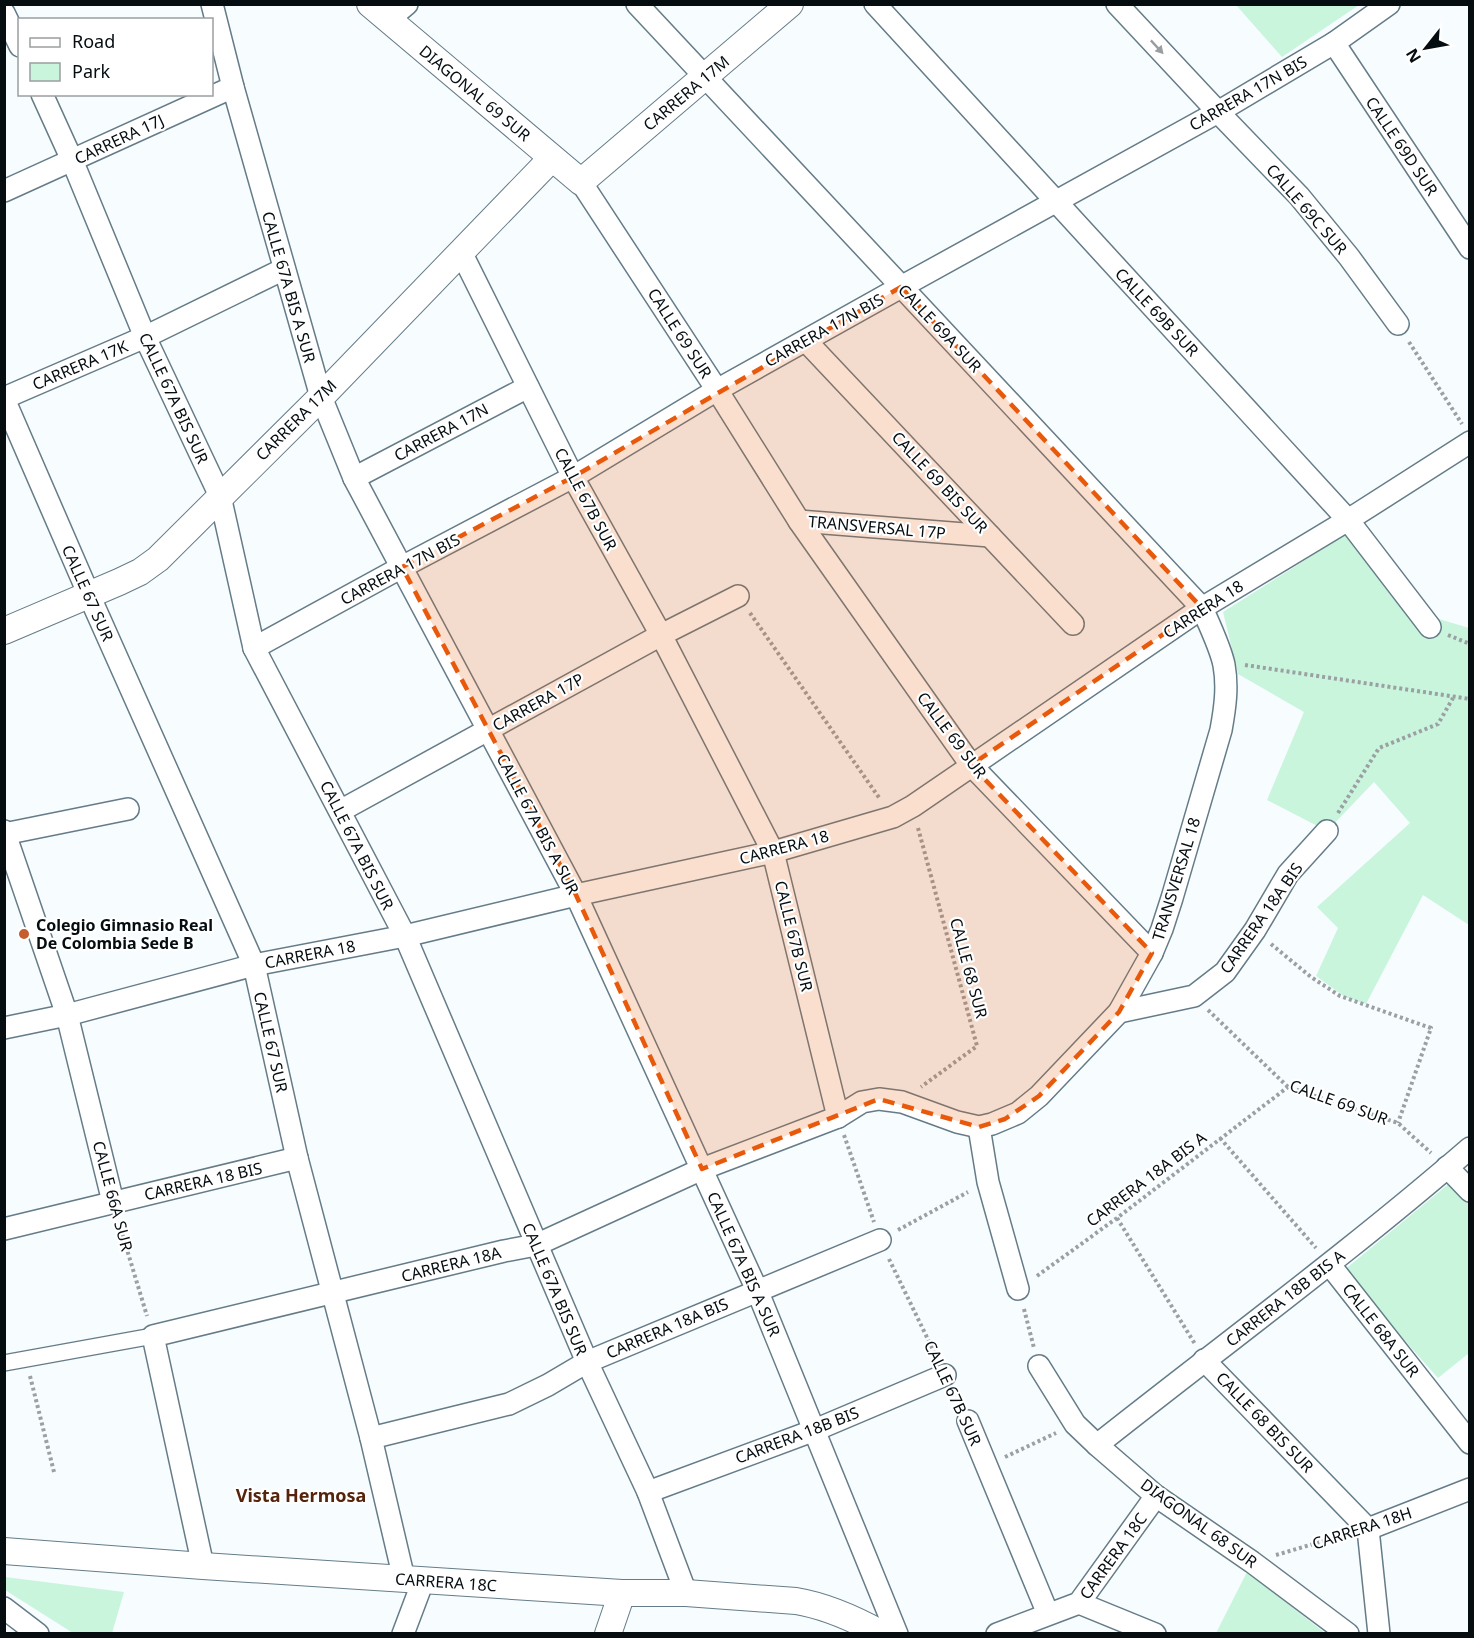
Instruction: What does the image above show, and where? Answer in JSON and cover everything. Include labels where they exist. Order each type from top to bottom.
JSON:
[{"type":"street","name":"CALLE 67A BIS A SUR","points":[[212,4],[233,87],[321,397],[354,478],[576,895],[757,1290],[897,1634]]},
{"type":"street","name":"CALLE 69A SUR","points":[[637,4],[1202,608],[1224,663]]},
{"type":"street","name":"CARRERA 17M","points":[[581,182],[790,4]]},
{"type":"street","name":"CALLE 69B SUR","points":[[875,4],[1348,520],[1430,627]]},
{"type":"street","name":"CALLE 69C SUR","points":[[1117,4],[1299,196],[1324,225],[1398,324]]},
{"type":"street","name":"CARRERA 17N BIS","points":[[254,648],[573,477],[717,390],[1218,112],[1334,43],[1389,4]]},
{"type":"street","name":"DIAGONAL 69 SUR","points":[[388,10],[581,182]]},
{"type":"street","points":[[4,13],[18,42]]},
{"type":"street","name":"CALLE 69D SUR","points":[[1334,43],[1470,248]]},
{"type":"street","name":"CARRERA 17J","points":[[4,191],[233,87]]},
{"type":"street","name":"CALLE 67A BIS SUR","points":[[43,96],[72,160],[145,337],[220,496],[254,648],[405,936],[587,1362],[648,1492],[686,1593]]},
{"type":"street","name":"CARRERA 17M","points":[[4,631],[140,572],[158,559],[321,397],[552,158]]},
{"type":"street","name":"CALLE 69 SUR","points":[[581,182],[717,390],[799,521],[970,765],[1152,953]]},
{"type":"street","name":"CALLE 67B SUR","points":[[461,252],[573,477],[661,635],[774,852],[838,1117]]},
{"type":"street","name":"CARRERA 17K","points":[[4,398],[145,337],[284,268]]},
{"type":"street","name":"CALLE 69 BIS SUR","points":[[806,340],[1073,624]]},
{"type":"street","name":"CARRERA 17N","points":[[354,478],[528,387]]},
{"type":"street","name":"CALLE 67 SUR","points":[[4,398],[89,595],[254,964],[297,1158],[371,1438],[413,1580]]},
{"type":"street","name":"CARRERA 18","points":[[4,1028],[67,1015],[254,964],[405,936],[576,895],[774,852],[893,817],[913,806],[1202,608],[1348,520],[1467,435]]},
{"type":"street","name":"TRANSVERSAL 17P","points":[[799,521],[990,536]]},
{"type":"street","name":"CARRERA 17P","points":[[340,811],[661,635],[738,596]]},
{"type":"street","name":"TRANSVERSAL 18","points":[[979,1127],[1018,1113],[1039,1096],[1119,1012],[1152,953],[1172,898],[1221,730],[1226,693],[1224,663]]},
{"type":"street","points":[[5,833],[128,809]]},
{"type":"street","name":"CARRERA 18A BIS","points":[[1119,1012],[1194,996],[1225,972],[1255,930],[1288,874],[1326,831]]},
{"type":"street","name":"CALLE 66A SUR","points":[[5,833],[67,1015],[113,1202]]},
{"type":"street","name":"CARRERA 18A","points":[[4,1363],[153,1336],[536,1245],[702,1169],[838,1117],[862,1102],[879,1099],[902,1102],[957,1122],[979,1127]]},
{"type":"street","points":[[979,1127],[988,1182],[1018,1289]]},
{"type":"street","name":"CARRERA 18B BIS A","points":[[1097,1445],[1330,1264],[1470,1148]]},
{"type":"street","name":"CARRERA 18 BIS","points":[[4,1228],[297,1158]]},
{"type":"street","points":[[1447,1167],[1470,1191]]},
{"type":"street","name":"CARRERA 18A BIS","points":[[371,1438],[509,1404],[587,1362],[880,1240]]},
{"type":"street","name":"CALLE 68A SUR","points":[[1330,1264],[1470,1443]]},
{"type":"street","points":[[153,1336],[203,1566]]},
{"type":"street","name":"CALLE 68 BIS SUR","points":[[1204,1360],[1368,1529]]},
{"type":"street","name":"DIAGONAL 68 SUR","points":[[1039,1366],[1075,1424],[1097,1445],[1156,1496],[1252,1562],[1348,1634]]},
{"type":"street","name":"CARRERA 18B BIS","points":[[648,1492],[815,1430],[945,1375]]},
{"type":"street","name":"CALLE 67B SUR","points":[[968,1421],[1048,1614]]},
{"type":"street","name":"CARRERA 18H","points":[[1368,1529],[1470,1490]]},
{"type":"street","name":"CARRERA 18C","points":[[997,1634],[1079,1603],[1156,1496]]},
{"type":"street","points":[[1354,1634],[1378,1623],[1368,1529]]},
{"type":"street","name":"CARRERA 18C","points":[[4,1551],[622,1593],[686,1593],[811,1604],[863,1624],[882,1634]]},
{"type":"street","points":[[403,1634],[413,1580]]},
{"type":"street","points":[[608,1634],[622,1593]]},
{"type":"street","points":[[1079,1603],[1155,1634]]},
{"type":"street","points":[[10,1620],[39,1634]]},
{"type":"path","points":[[1398,324],[1467,435]]},
{"type":"path","points":[[738,596],[893,817]]},
{"type":"path","points":[[1224,663],[1271,668],[1470,699]]},
{"type":"path","points":[[1326,831],[1379,748],[1438,724],[1454,698]]},
{"type":"path","name":"CALLE 68 SUR","points":[[902,1102],[977,1046],[913,806]]},
{"type":"path","points":[[1255,930],[1311,977],[1340,996],[1431,1028],[1398,1123]]},
{"type":"path","name":"CALLE 69 SUR","points":[[1194,996],[1288,1087],[1398,1123],[1447,1167]]},
{"type":"path","name":"CARRERA 18A BIS A","points":[[1018,1289],[1117,1218],[1288,1087]]},
{"type":"path","name":"CALLE 67B SUR","points":[[838,1117],[880,1240],[945,1375]]},
{"type":"path","points":[[1220,1138],[1330,1264]]},
{"type":"path","points":[[880,1240],[988,1182]]},
{"type":"path","name":"CALLE 66A SUR","points":[[113,1202],[153,1336]]},
{"type":"path","name":"CALLE 68 BIS SUR","points":[[1117,1218],[1204,1360]]},
{"type":"path","points":[[1018,1289],[1039,1366]]},
{"type":"path","points":[[26,1358],[54,1472]]},
{"type":"path","points":[[987,1465],[1075,1424]]},
{"type":"path","name":"CARRERA 18H","points":[[1252,1562],[1368,1529]]},
{"type":"highlighted area","points":[[901,287],[1202,608],[971,765],[1152,953],[1119,1012],[1039,1096],[1005,1119],[979,1127],[879,1099],[702,1169],[576,895],[402,567],[573,477]]},
{"type":"green space","points":[[1236,5],[1359,5],[1282,57]]},
{"type":"green space","points":[[1356,528],[1439,619],[1469,628],[1469,925],[1423,895],[1366,1004],[1345,997],[1316,976],[1338,928],[1317,907],[1410,823],[1374,782],[1327,831],[1267,800],[1304,712],[1238,674],[1223,612]]},
{"type":"green space","points":[[1451,1182],[1469,1203],[1469,1353],[1438,1378],[1343,1271]]},
{"type":"green space","points":[[1247,1572],[1325,1633],[1216,1633]]},
{"type":"green space","points":[[5,1577],[124,1592],[112,1633],[73,1633],[5,1590]]},
{"type":"place","name":"Colegio Gimnasio Real De Colombia Sede B","points":[[24,934]]},
{"type":"district","name":"Vista Hermosa","points":[[301,1496]]}]
